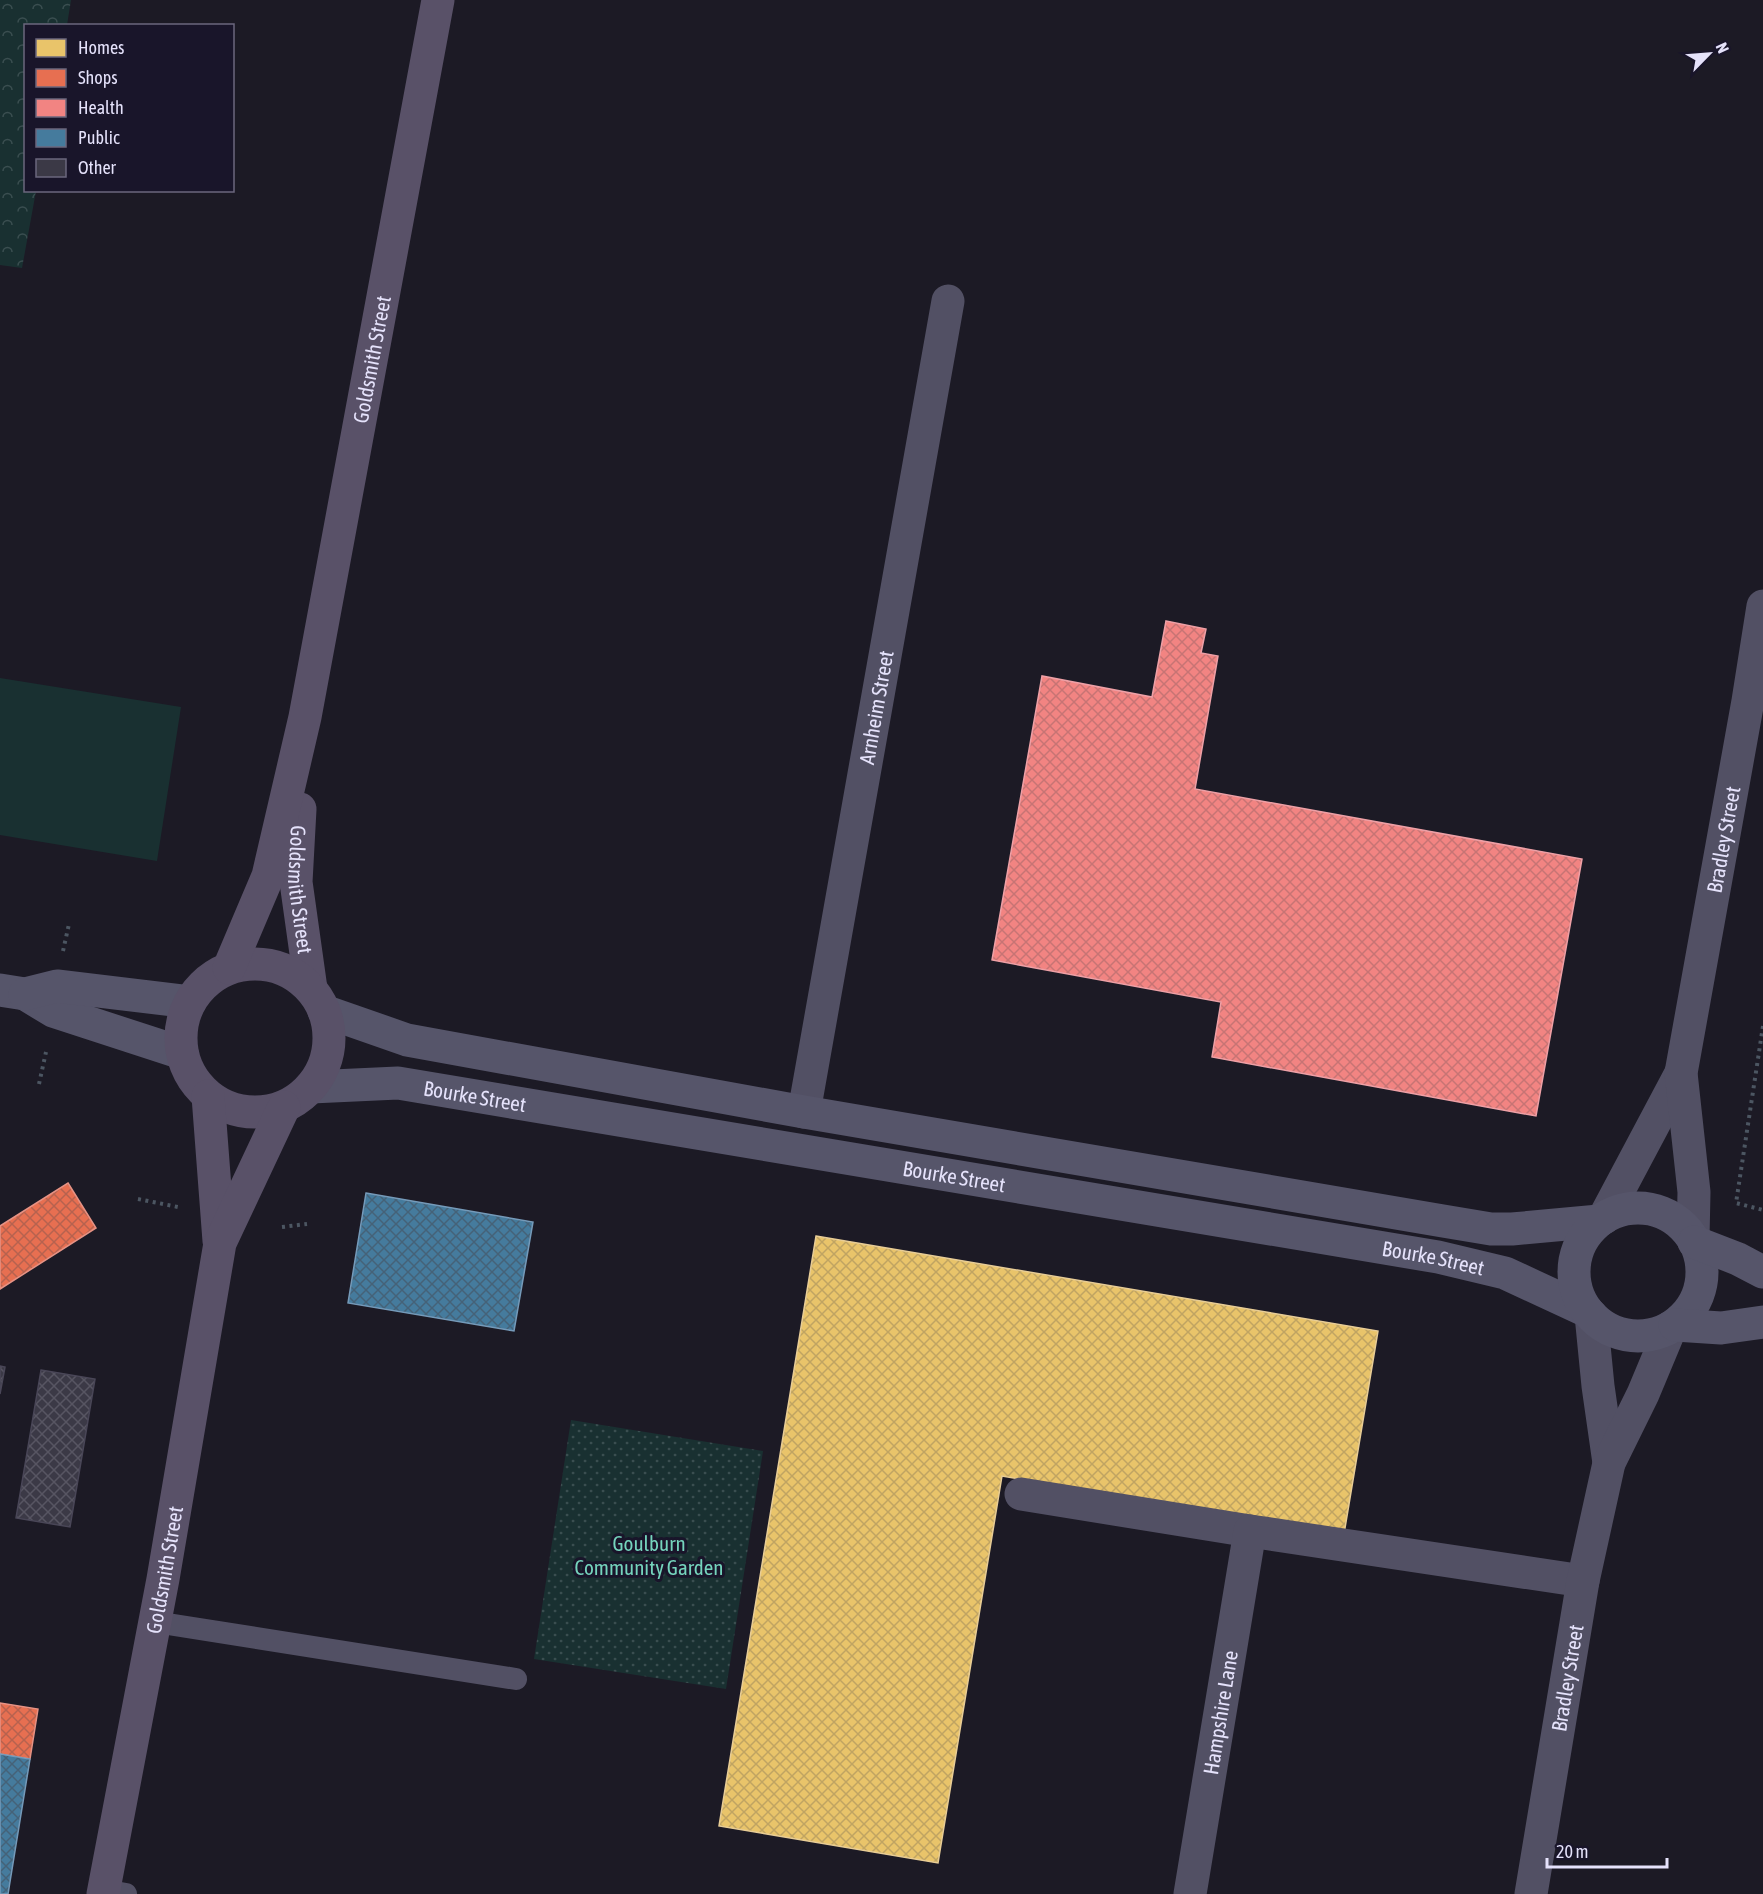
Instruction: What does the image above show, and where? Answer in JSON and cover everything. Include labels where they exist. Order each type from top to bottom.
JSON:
[{"type":"main road","name":"Goldsmith Street","points":[[229,968],[268,876],[305,717],[438,0]]},
{"type":"main road","name":"Goldsmith Street","points":[[305,717],[296,882],[318,1000]]},
{"type":"main road","points":[[246,964],[264,964],[282,969],[298,977],[318,1000],[329,1030],[328,1051],[322,1070],[311,1087],[299,1099],[284,1107],[265,1112],[244,1112],[224,1107],[207,1095],[191,1076],[182,1053],[180,1036],[183,1018],[200,988],[213,976],[229,968],[246,964]]},
{"type":"main road","points":[[12,992],[57,986],[190,1002]]},
{"type":"main road","points":[[12,992],[53,1011],[182,1053]]},
{"type":"main road","name":"Bourke Street","points":[[318,1000],[407,1040],[804,1112],[1491,1229],[1523,1229],[1602,1220]]},
{"type":"main road","name":"Bourke Street","points":[[311,1087],[398,1083],[1438,1257],[1505,1273],[1589,1313]]},
{"type":"main road","name":"Goldsmith Street","points":[[111,1893],[220,1243],[207,1095]]},
{"type":"main road","name":"Goldsmith Street","points":[[220,1243],[284,1107]]},
{"type":"main road","points":[[1625,1210],[1658,1212],[1678,1222],[1694,1240],[1701,1259],[1701,1287],[1694,1304],[1673,1326],[1655,1334],[1629,1336],[1612,1331],[1589,1313],[1582,1303],[1575,1284],[1577,1254],[1585,1236],[1602,1220],[1625,1210]]},
{"type":"main road","points":[[1694,1240],[1763,1272]]},
{"type":"main road","points":[[1673,1326],[1721,1328],[1763,1322]]},
{"type":"street","name":"Arnheim Street","points":[[804,1112],[948,301]]},
{"type":"street","name":"Bradley Street","points":[[1694,1240],[1694,1192],[1681,1073],[1763,606]]},
{"type":"street","name":"Bradley Street","points":[[1602,1220],[1681,1073]]},
{"type":"street","name":"Bradley Street","points":[[1589,1313],[1609,1462]]},
{"type":"street","name":"Bradley Street","points":[[1531,1894],[1583,1581],[1609,1462],[1643,1394],[1673,1326]]},
{"type":"street","points":[[1021,1494],[1583,1581]]},
{"type":"street","name":"Hampshire Lane","points":[[1190,1894],[1250,1531]]},
{"type":"lane","points":[[155,1622],[516,1679]]},
{"type":"path","points":[[62,955],[69,924]]},
{"type":"path","points":[[1763,1026],[1736,1203],[1763,1210]]},
{"type":"path","points":[[39,1084],[46,1052]]},
{"type":"path","points":[[138,1199],[181,1208]]},
{"type":"path","points":[[282,1227],[307,1224]]},
{"type":"green space","points":[[0,0],[71,0],[67,24],[24,24],[24,192],[36,192],[22,268],[0,265]]},
{"type":"green space","points":[[0,678],[181,707],[157,861],[0,835]]},
{"type":"green space","name":"Goulburn Community Garden","points":[[571,1420],[763,1451],[726,1689],[534,1659]]},
{"type":"building: Homes","points":[[816,1236],[1378,1331],[1344,1534],[1002,1476],[938,1863],[719,1826]]},
{"type":"building: Shops","points":[[68,1183],[96,1228],[0,1289],[0,1226]]},
{"type":"building: Shops","points":[[0,1703],[38,1709],[30,1759],[0,1754]]},
{"type":"building: Health","points":[[1166,621],[1206,629],[1201,653],[1218,656],[1195,789],[1582,859],[1536,1116],[1212,1057],[1221,1002],[992,960],[1042,676],[1152,697]]},
{"type":"building: Public","points":[[366,1193],[533,1222],[514,1331],[348,1303]]},
{"type":"building: Public","points":[[0,1754],[30,1759],[8,1894],[0,1894]]},
{"type":"building: Other","points":[[0,1366],[5,1367],[0,1394]]},
{"type":"building: Other","points":[[41,1370],[95,1379],[70,1527],[16,1518]]}]
